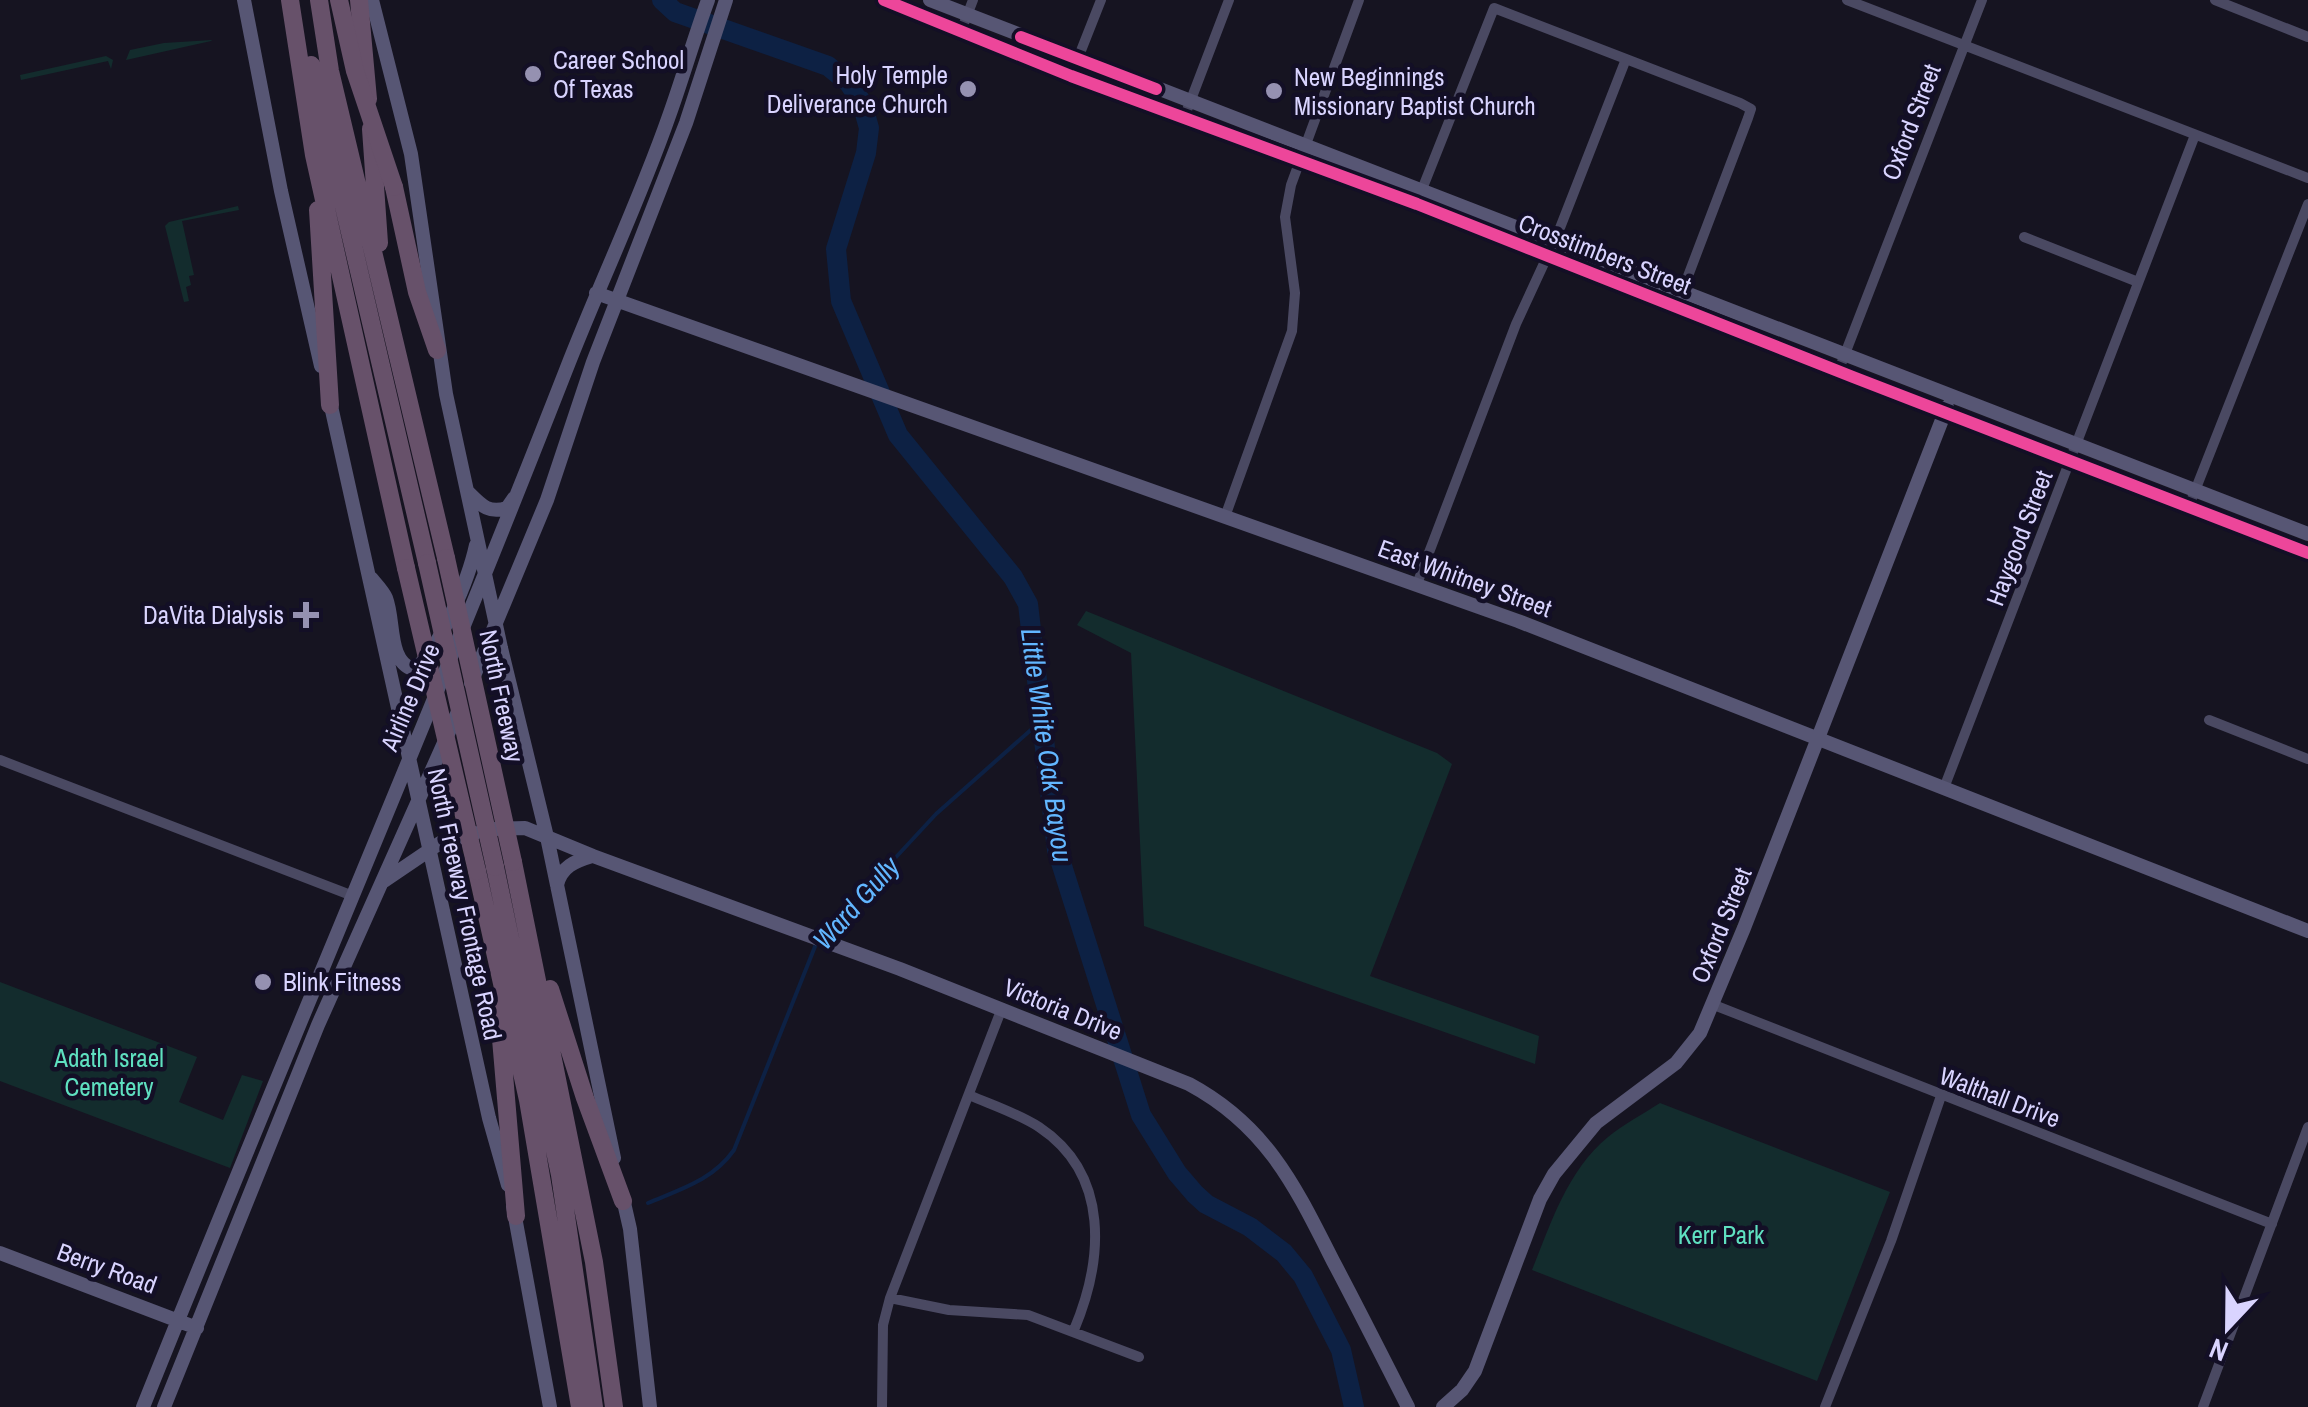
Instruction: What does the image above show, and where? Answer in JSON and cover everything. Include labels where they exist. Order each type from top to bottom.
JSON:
[{"type":"highway","name":"North Freeway","points":[[290,0],[314,155],[406,568],[495,866],[524,906],[594,1262],[614,1407]]},
{"type":"highway","name":"North Freeway","points":[[301,0],[318,95],[495,866],[560,1175],[594,1407]]},
{"type":"highway","name":"North Freeway","points":[[320,0],[330,71],[446,558],[495,866],[504,988],[528,1100],[580,1407]]},
{"type":"highway","points":[[339,0],[355,71],[394,187],[417,292],[437,350]]},
{"type":"highway","points":[[359,0],[376,178],[381,288]]},
{"type":"highway","points":[[314,155],[330,404]]},
{"type":"highway","points":[[524,906],[585,1098],[623,1201]]},
{"type":"highway","points":[[504,988],[500,1027],[516,1216]]},
{"type":"main road","name":"North Freeway Frontage Road","points":[[244,0],[282,197],[489,1118],[516,1216],[550,1407]]},
{"type":"main road","points":[[372,0],[411,154],[425,236],[437,350],[466,489],[547,837],[630,1228],[650,1407]]},
{"type":"main road","name":"Airline Drive","points":[[143,1407],[485,578],[669,116],[708,0]]},
{"type":"main road","name":"Airline Drive","points":[[164,1407],[310,1045],[496,626],[547,500],[583,388],[686,123],[726,0]]},
{"type":"main road","name":"Crosstimbers Street","points":[[884,0],[1184,118],[1302,152]]},
{"type":"main road","name":"Crosstimbers Street","points":[[930,0],[970,8],[1077,59],[1189,102],[1302,152],[1419,197],[1554,240],[1838,372],[1944,412],[2074,452]]},
{"type":"main road","points":[[669,116],[686,123]]},
{"type":"main road","name":"Crosstimbers Street","points":[[1419,197],[1548,256],[1680,298],[1950,397],[2308,553]]},
{"type":"main road","name":"East Whitney Street","points":[[596,293],[1417,584],[2308,931]]},
{"type":"main road","points":[[562,380],[583,388]]},
{"type":"main road","name":"Oxford Street","points":[[1443,1407],[1462,1390],[1474,1371],[1540,1200],[1554,1174],[1596,1122],[1676,1063],[1700,1033],[1950,397]]},
{"type":"main road","points":[[466,489],[482,506],[492,510],[507,508],[518,494]]},
{"type":"main road","name":"Crosstimbers Street","points":[[2192,500],[2308,534]]},
{"type":"main road","points":[[368,574],[386,597],[398,656],[406,667],[414,670],[432,648],[469,570],[477,539]]},
{"type":"main road","name":"Victoria Drive","points":[[382,882],[429,850],[455,838],[510,826],[525,828],[1002,1008],[1216,1099],[1245,1123],[1284,1168],[1408,1407]]},
{"type":"main road","points":[[557,886],[567,867],[592,856]]},
{"type":"main road","points":[[398,872],[416,868],[436,878]]},
{"type":"main road","points":[[353,896],[360,905],[352,924],[356,944]]},
{"type":"main road","points":[[294,1039],[310,1045]]},
{"type":"main road","points":[[234,1183],[252,1191]]},
{"type":"main road","name":"Berry Road","points":[[0,1252],[197,1328]]},
{"type":"street","points":[[1071,76],[1101,0]]},
{"type":"street","points":[[1184,118],[1228,0]]},
{"type":"street","points":[[1226,514],[1292,331],[1295,293],[1285,217],[1302,152],[1359,0]]},
{"type":"street","points":[[1847,0],[2308,178]]},
{"type":"street","name":"Oxford Street","points":[[1838,372],[1982,0]]},
{"type":"street","points":[[2214,0],[2308,37]]},
{"type":"street","points":[[961,30],[970,8]]},
{"type":"street","points":[[1419,197],[1494,8],[1626,59],[1751,109],[1680,298]]},
{"type":"street","points":[[1417,584],[1516,324],[1548,256],[1626,59]]},
{"type":"street","name":"Haygood Street","points":[[1944,788],[2195,134]]},
{"type":"street","points":[[2192,500],[2308,204]]},
{"type":"street","points":[[2024,237],[2138,282]]},
{"type":"street","points":[[2209,720],[2308,759]]},
{"type":"street","points":[[0,760],[353,896]]},
{"type":"street","name":"Walthall Drive","points":[[1714,1005],[2272,1224]]},
{"type":"street","points":[[882,1407],[883,1325],[890,1298],[1002,1008]]},
{"type":"street","points":[[968,1095],[1042,1129],[1060,1144],[1084,1182],[1097,1234],[1096,1260],[1074,1330]]},
{"type":"street","points":[[1825,1407],[1891,1241],[1941,1096]]},
{"type":"street","points":[[2204,1407],[2308,1127]]},
{"type":"street","points":[[890,1298],[948,1310],[1028,1315],[1138,1357]]},
{"type":"green space","points":[[212,40],[126,60],[130,50]]},
{"type":"green space","points":[[106,56],[113,60],[111,69],[108,61],[21,80],[20,75]]},
{"type":"green space","points":[[238,206],[239,210],[182,221],[194,275],[189,276],[191,285],[186,287],[189,301],[184,302],[165,226],[169,222]]},
{"type":"green space","points":[[1086,611],[1437,753],[1452,764],[1370,976],[1539,1036],[1535,1064],[1144,926],[1131,653],[1077,625]]},
{"type":"green space","name":"Adath Israel Cemetery","points":[[0,982],[197,1057],[179,1102],[223,1120],[242,1075],[263,1081],[230,1168],[0,1081]]},
{"type":"green space","name":"Kerr Park","points":[[1660,1103],[1890,1192],[1817,1381],[1532,1270],[1562,1199],[1582,1166],[1608,1137]]},
{"type":"waterway","name":"Little White Oak Bayou","points":[[662,0],[675,12],[828,66],[849,83],[862,103],[869,128],[866,153],[836,249],[841,301],[898,435],[1013,577],[1028,604],[1057,850],[1141,1115],[1177,1173],[1195,1194],[1250,1227],[1284,1253],[1303,1276],[1341,1350],[1354,1407]]},
{"type":"waterway","name":"Ward Gully","points":[[822,937],[936,814],[1042,720]]},
{"type":"waterway","name":"Ward Gully","points":[[648,1203],[706,1176],[734,1150],[816,944]]},
{"type":"cycle path","points":[[884,0],[1071,76],[1417,204],[2308,553]]},
{"type":"cycle path","points":[[1021,37],[1156,89]]},
{"type":"place","name":"Career School Of Texas","points":[[533,74]]},
{"type":"place","name":"Holy Temple Deliverance Church","points":[[968,89]]},
{"type":"place","name":"New Beginnings Missionary Baptist Church","points":[[1274,91]]},
{"type":"place","name":"DaVita Dialysis","points":[[306,615]]},
{"type":"place","name":"Blink Fitness","points":[[263,982]]}]
